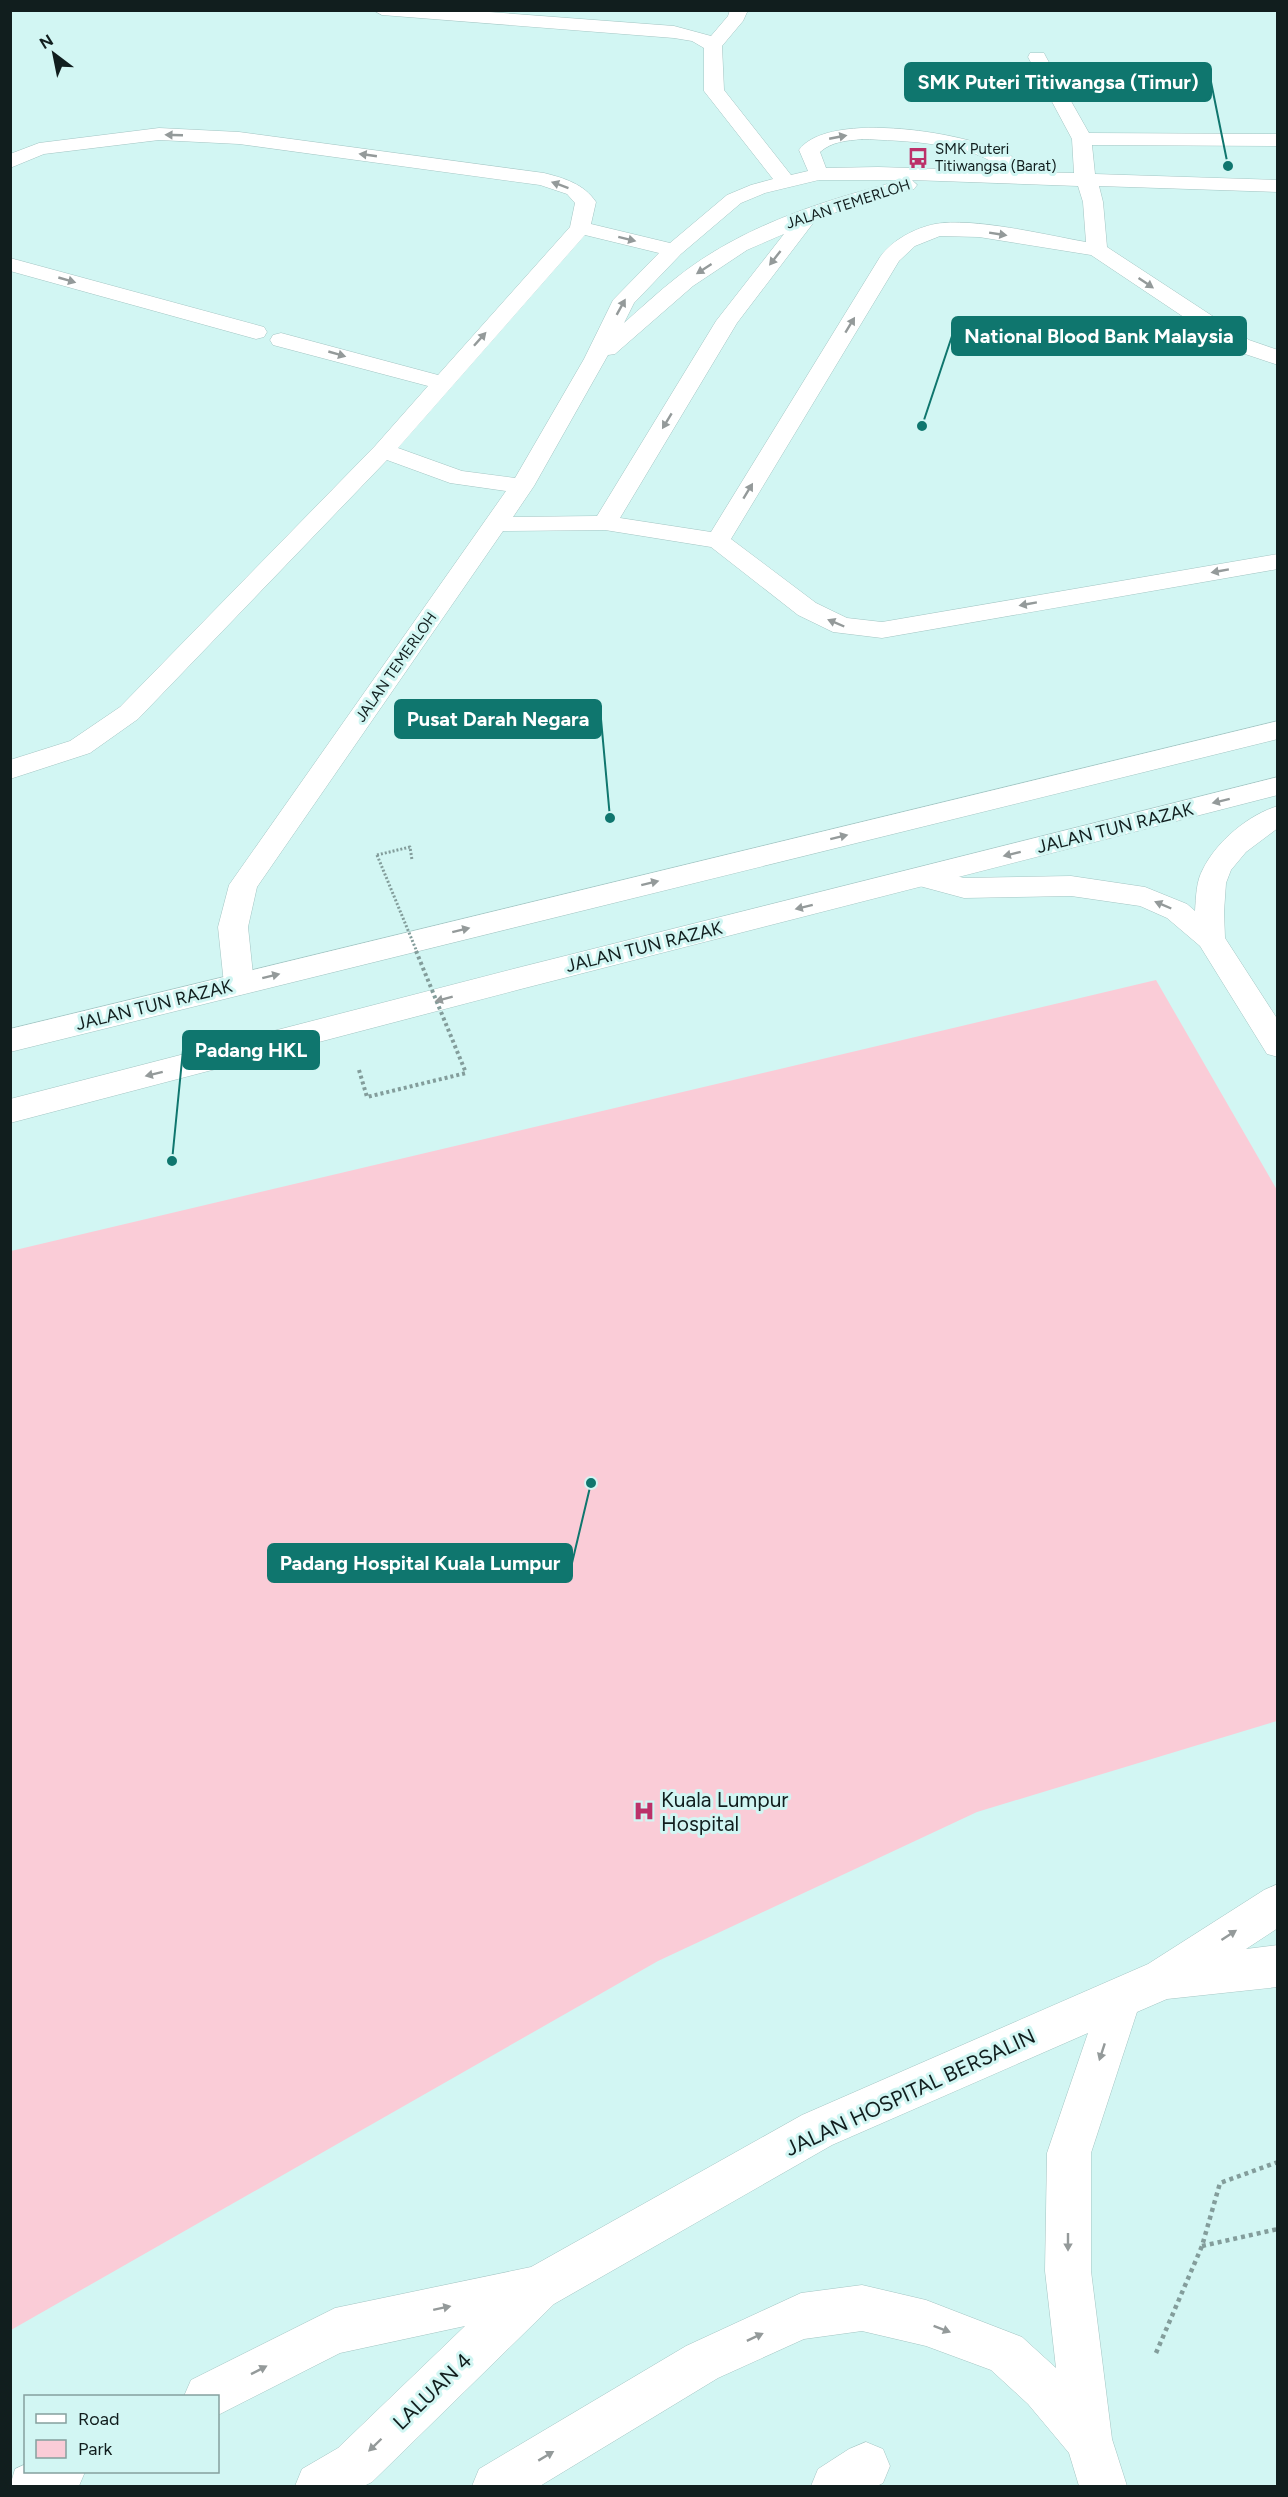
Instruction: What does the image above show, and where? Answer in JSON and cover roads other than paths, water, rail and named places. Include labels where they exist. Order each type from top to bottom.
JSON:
[{"type":"street","points":[[382,10],[674,32],[698,37],[713,45]]},
{"type":"street","points":[[605,524],[727,321],[821,209],[802,178],[714,91],[713,45],[737,16],[739,10]]},
{"type":"street","points":[[1037,57],[1082,139],[1083,168],[1094,202],[1097,250]]},
{"type":"street","points":[[10,162],[39,149],[122,137],[159,134],[239,138],[544,179],[574,190],[586,202],[580,228],[441,382],[383,451],[129,713],[80,747],[10,770]]},
{"type":"street","points":[[802,178],[809,150],[824,139],[854,134],[892,135],[979,149],[1005,160],[1024,179]]},
{"type":"street","points":[[1082,139],[1278,141]]},
{"type":"street","name":"JALAN TEMERLOH","points":[[239,984],[233,927],[243,885],[522,486],[595,359],[624,300],[674,250],[734,199],[802,178],[878,173],[928,177],[1278,186]]},
{"type":"street","name":"JALAN TEMERLOH","points":[[595,359],[685,281],[740,246],[821,209],[892,191],[928,177]]},
{"type":"street","points":[[580,228],[674,250]]},
{"type":"street","points":[[718,541],[891,257],[908,242],[937,230],[979,231],[1097,250],[1241,345],[1278,358]]},
{"type":"street","points":[[10,264],[256,332]]},
{"type":"street","points":[[280,340],[441,382]]},
{"type":"street","points":[[383,451],[458,478],[522,486]]},
{"type":"street","points":[[496,524],[605,524],[718,541],[807,609],[842,627],[882,630],[1278,561]]},
{"type":"street","name":"JALAN TUN RAZAK","points":[[10,1041],[1278,730]]},
{"type":"street","name":"JALAN TUN RAZAK","points":[[10,1111],[521,978],[1278,786]]},
{"type":"street","points":[[1210,939],[1210,904],[1217,869],[1249,833],[1278,816]]},
{"type":"street","points":[[922,877],[964,888],[1071,886],[1145,897],[1177,911],[1210,939],[1278,1046]]},
{"type":"street","name":"JALAN HOSPITAL BERSALIN","points":[[538,2288],[817,2130],[1162,1979],[1278,1904]]},
{"type":"street","name":"JALAN HOSPITAL BERSALIN","points":[[1162,1979],[1278,1966]]},
{"type":"street","points":[[1103,2487],[1088,2439],[1068,2271],[1069,2153],[1121,1997]]},
{"type":"street","points":[[211,2395],[335,2331],[538,2288]]},
{"type":"street","name":"LALUAN 4","points":[[319,2487],[355,2465],[538,2288]]},
{"type":"street","points":[[496,2487],[702,2362],[801,2316],[862,2308],[926,2323],[1006,2353],[1044,2388],[1088,2439]]},
{"type":"street","points":[[32,2487],[59,2473]]},
{"type":"place","name":"SMK Puteri Titiwangsa (Barat)","points":[[918,158]]},
{"type":"place","name":"SMK Puteri Titiwangsa (Timur)","points":[[1228,166]]},
{"type":"place","name":"National Blood Bank Malaysia","points":[[922,426]]},
{"type":"place","name":"Pusat Darah Negara","points":[[610,818]]},
{"type":"place","name":"Padang HKL","points":[[172,1161]]},
{"type":"place","name":"Padang Hospital Kuala Lumpur","points":[[591,1483]]},
{"type":"place","name":"Kuala Lumpur Hospital","points":[[644,1811]]}]
